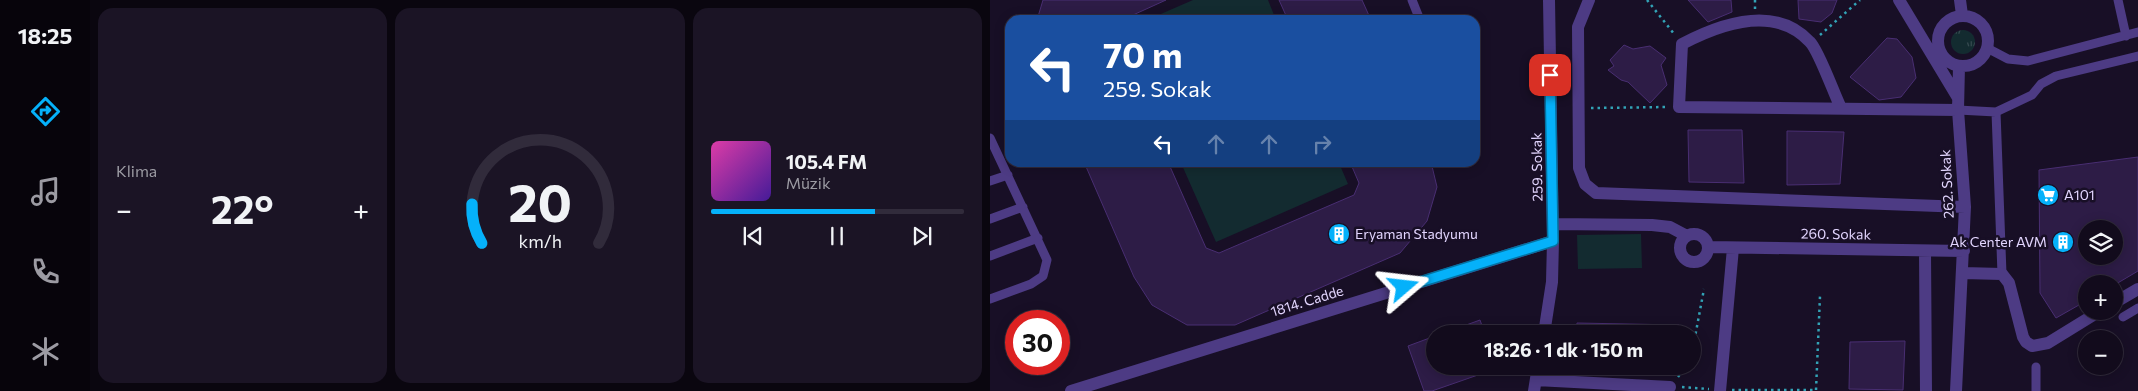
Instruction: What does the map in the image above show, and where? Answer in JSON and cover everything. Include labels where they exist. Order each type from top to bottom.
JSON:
[{"type":"street","name":"259. Sokak","points":[[1545,325],[1552,282],[1553,241],[1549,0]]},
{"type":"street","points":[[1590,0],[1578,27],[1579,168],[1585,184],[1596,193],[1964,207]]},
{"type":"street","points":[[1840,108],[1811,43],[1795,29],[1778,22],[1754,20],[1730,24],[1706,31],[1682,44],[1679,107],[1840,108],[1958,104],[1899,0]]},
{"type":"street","points":[[1960,0],[1962,16]]},
{"type":"street","points":[[1962,16],[1971,17],[1985,27],[1988,35],[1987,48],[1981,59],[1974,64],[1958,66],[1945,58],[1938,44],[1938,36],[1946,22],[1962,16]]},
{"type":"street","name":"262. Sokak","points":[[1956,391],[1964,252],[1958,66]]},
{"type":"street","points":[[1552,224],[1652,225],[1670,227],[1687,236]]},
{"type":"street","points":[[1696,234],[1701,236],[1707,243],[1706,256],[1699,262],[1690,262],[1682,257],[1680,248],[1683,239],[1687,236],[1696,234]]},
{"type":"street","name":"1814. Cadde","points":[[1071,391],[1553,241]]},
{"type":"street","name":"260. Sokak","points":[[1708,248],[1964,252]]},
{"type":"street","points":[[1720,391],[1733,248]]},
{"type":"street","points":[[1925,251],[1926,391]]},
{"type":"street","points":[[1963,273],[2002,274],[2009,283],[2022,337],[2032,346],[2048,343],[2085,320]]},
{"type":"street","points":[[2123,298],[2138,289]]},
{"type":"street","points":[[1535,386],[1670,387]]},
{"type":"lane","points":[[1412,0],[1418,15]]},
{"type":"lane","points":[[2118,0],[2126,36]]},
{"type":"lane","points":[[1987,48],[2008,59],[2028,61],[2138,32]]},
{"type":"lane","points":[[1958,104],[1996,112],[2032,95],[2041,84],[2056,76],[2138,56]]},
{"type":"lane","points":[[1996,112],[2002,274]]},
{"type":"lane","points":[[990,299],[1031,284],[1044,276],[1047,260],[1008,175],[991,144]]},
{"type":"lane","points":[[990,181],[1008,175]]},
{"type":"lane","points":[[990,218],[1023,207]]},
{"type":"lane","points":[[990,256],[1038,238]]},
{"type":"lane","points":[[2123,317],[2138,308]]},
{"type":"lane","points":[[2036,367],[2036,391]]},
{"type":"path","points":[[1648,0],[1682,44]]},
{"type":"path","points":[[1811,43],[1860,0]]},
{"type":"path","points":[[1578,108],[1679,107]]},
{"type":"path","points":[[1697,325],[1704,289]]},
{"type":"path","points":[[1670,387],[1720,391],[1816,390],[1820,296]]},
{"type":"green space","points":[[1193,0],[1268,0],[1274,15],[1158,15]]},
{"type":"green space","points":[[1963,30],[1968,31],[1974,37],[1974,47],[1968,53],[1963,54],[1958,53],[1952,47],[1951,42],[1952,37],[1958,31]]},
{"type":"green space","points":[[1183,167],[1341,167],[1348,184],[1216,242]]},
{"type":"green space","points":[[1641,234],[1642,268],[1578,269],[1577,235]]},
{"type":"building","points":[[1043,0],[1166,0],[1133,15],[1038,15]]},
{"type":"building","points":[[1279,0],[1362,0],[1369,15],[1286,15]]},
{"type":"building","points":[[1688,0],[1731,0],[1732,12],[1708,22]]},
{"type":"building","points":[[1798,0],[1837,0],[1832,13],[1821,22],[1799,19]]},
{"type":"building","points":[[1887,38],[1897,39],[1912,57],[1916,78],[1901,97],[1879,100],[1850,77]]},
{"type":"building","points":[[1624,45],[1633,49],[1650,46],[1666,58],[1661,65],[1667,85],[1650,103],[1628,82],[1621,80],[1608,70],[1614,66],[1610,60]]},
{"type":"building","points":[[1688,130],[1742,130],[1744,183],[1689,182]]},
{"type":"building","points":[[1787,131],[1844,132],[1840,184],[1787,185]]},
{"type":"building","name":"Ak Center AVM","points":[[2138,157],[2138,271],[2123,280],[2123,275],[2078,275],[2078,306],[2056,318],[2040,293],[2039,170]]},
{"type":"building","name":"Eryaman Stadyumu","points":[[1086,167],[1170,167],[1206,248],[1219,253],[1354,195],[1359,183],[1352,167],[1432,167],[1437,187],[1427,221],[1400,253],[1235,325],[1187,325],[1152,305],[1134,277]]},
{"type":"building","points":[[1480,320],[1482,325],[1466,325]]},
{"type":"building","points":[[1577,323],[1679,325],[1577,325]]},
{"type":"building","points":[[1426,339],[1426,375],[1478,375],[1432,391],[1424,391],[1408,346]]},
{"type":"building","points":[[1905,341],[1903,390],[1849,389],[1850,342]]},
{"type":"place","name":"A101","points":[[2048,195]]},
{"type":"place","name":"Eryaman Stadyumu","points":[[1339,234]]},
{"type":"place","name":"Ak Center AVM","points":[[2063,242]]},
{"type":"route","points":[[1404,287],[1553,241],[1550,75]]}]
